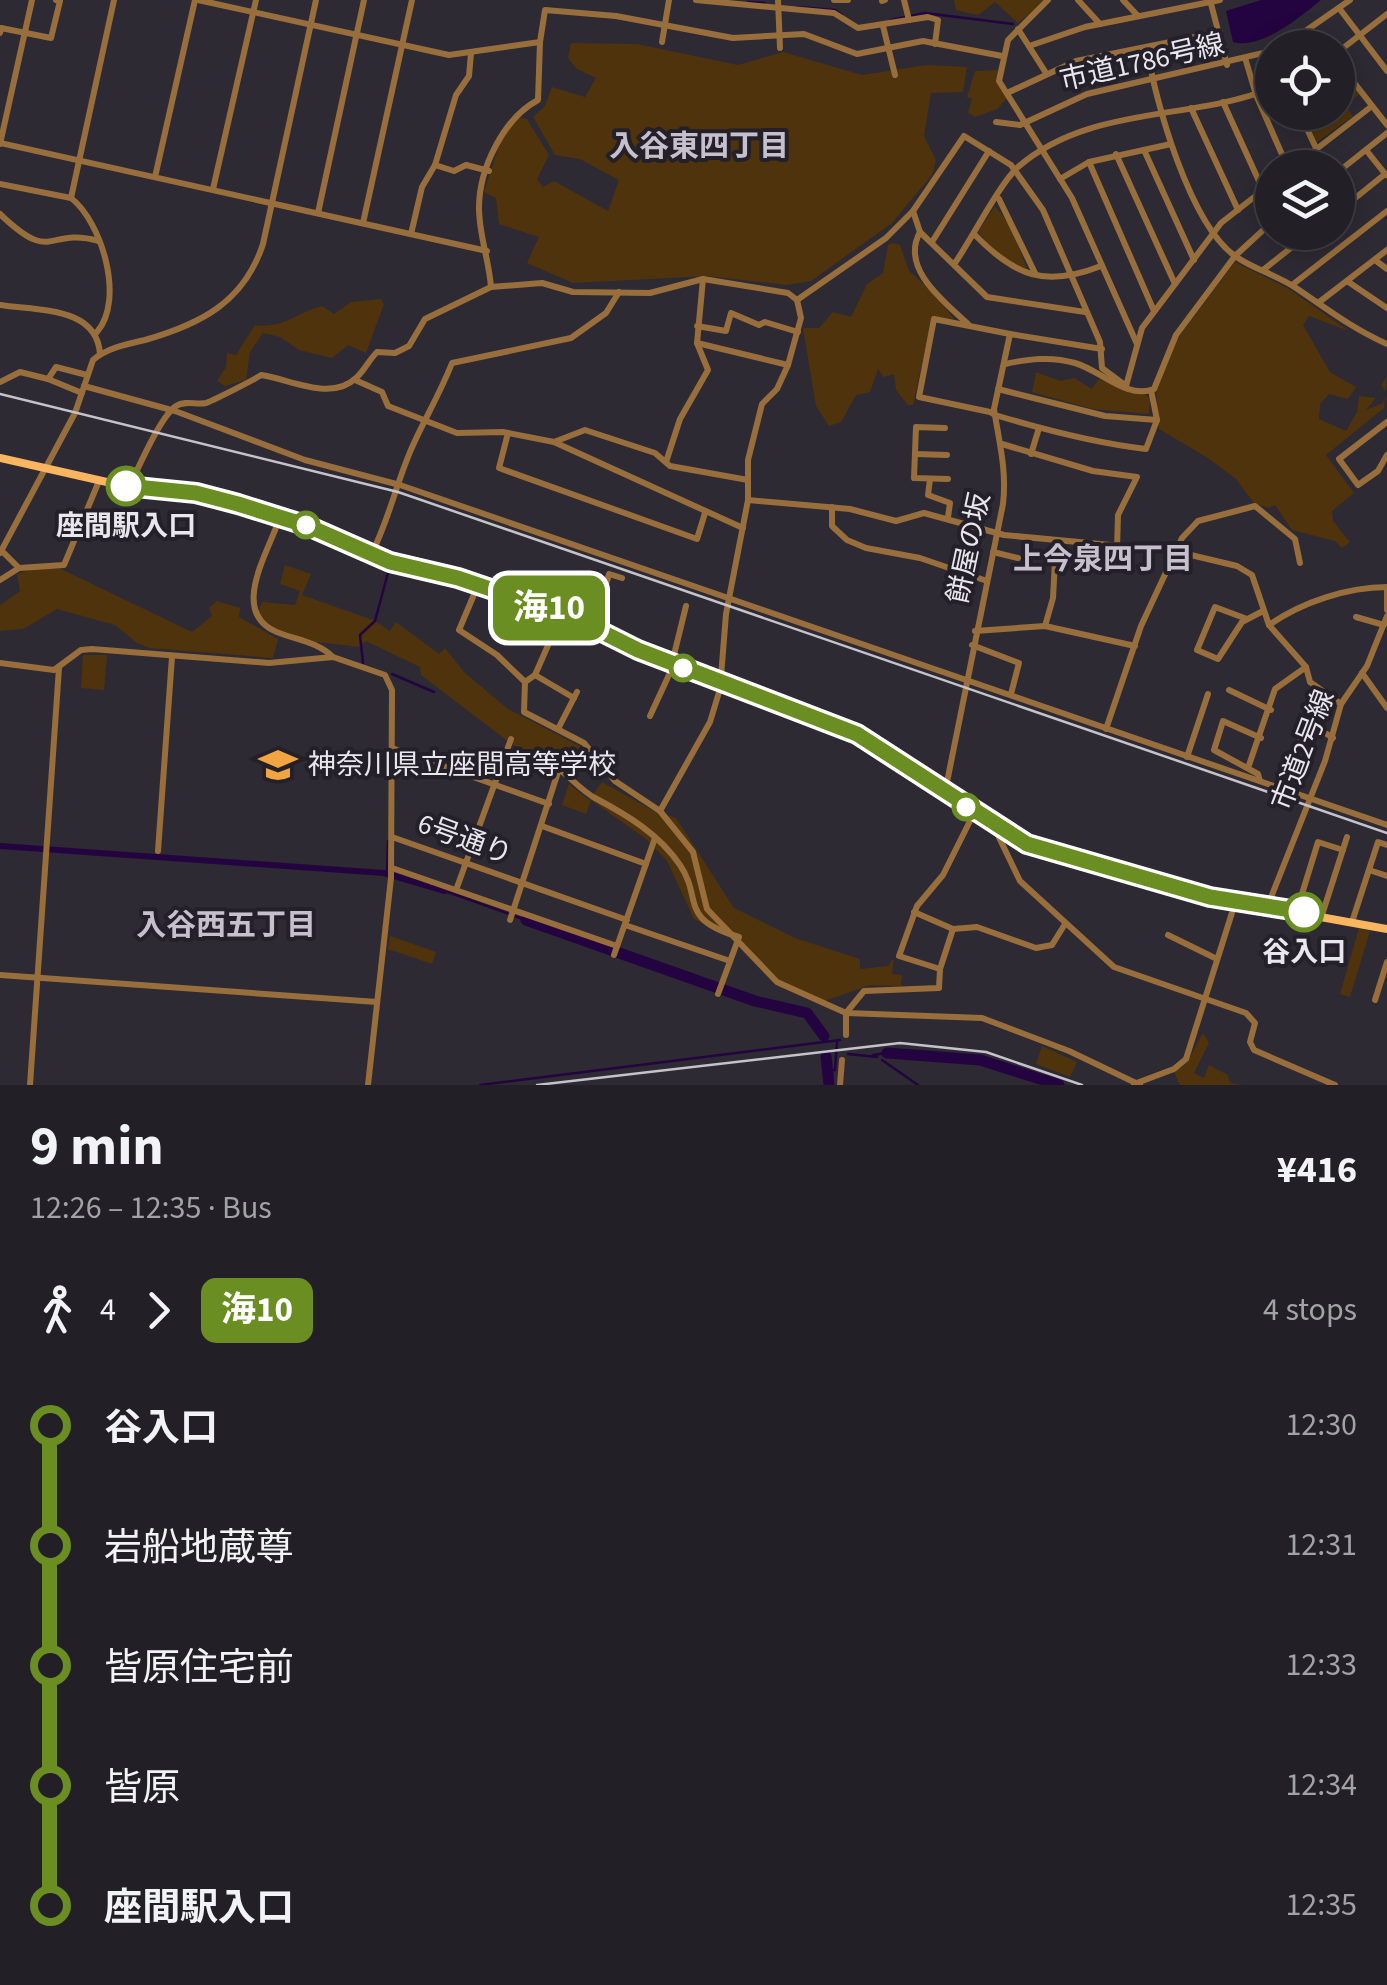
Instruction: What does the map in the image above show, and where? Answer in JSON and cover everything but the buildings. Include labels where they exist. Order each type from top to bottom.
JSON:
[{"type":"main road","points":[[0,458],[129,486],[196,493],[280,517],[371,555],[478,585],[594,628],[673,664],[857,734],[994,826],[1041,849],[1236,900],[1387,929]]},
{"type":"street","points":[[32,0],[0,144],[487,250]]},
{"type":"street","points":[[0,33],[1,28],[51,38],[60,1],[56,0]]},
{"type":"street","points":[[18,568],[1,551],[100,354],[97,332],[103,323],[109,274],[100,242],[71,198],[114,0]]},
{"type":"street","points":[[155,177],[196,0],[449,55],[540,42]]},
{"type":"street","points":[[212,190],[256,0]]},
{"type":"street","points":[[100,354],[190,325],[237,294],[258,258],[316,0]]},
{"type":"street","points":[[318,213],[364,0]]},
{"type":"street","points":[[363,223],[412,0]]},
{"type":"street","points":[[491,287],[479,211],[500,133],[516,112],[538,100],[545,0]]},
{"type":"street","points":[[662,42],[669,0]]},
{"type":"street","points":[[696,0],[834,13],[858,28],[883,26],[908,17],[938,20],[935,44]]},
{"type":"street","points":[[834,0],[848,0]]},
{"type":"street","points":[[904,0],[908,17]]},
{"type":"street","points":[[1048,0],[1018,29],[1002,56],[1000,81],[1060,179],[1137,344]]},
{"type":"street","points":[[1078,0],[1100,24]]},
{"type":"street","points":[[1123,0],[1138,16]]},
{"type":"street","points":[[1168,0],[1176,8]]},
{"type":"street","points":[[1307,30],[1350,0]]},
{"type":"street","points":[[1029,46],[1100,24],[1214,1],[1227,66]]},
{"type":"street","points":[[778,5],[780,48]]},
{"type":"street","points":[[1339,8],[1387,70]]},
{"type":"street","points":[[545,10],[733,38],[804,34],[857,54],[923,41],[1002,56]]},
{"type":"street","points":[[1355,38],[1387,15]]},
{"type":"street","points":[[883,26],[895,74]]},
{"type":"street","points":[[1018,29],[1046,73]]},
{"type":"street","points":[[1007,93],[1083,60],[1220,32]]},
{"type":"street","points":[[1147,48],[1160,114],[1212,233],[1234,256],[1292,285],[1348,326],[1387,344]]},
{"type":"street","points":[[411,234],[422,187],[434,165],[456,95],[469,76],[471,53]]},
{"type":"street","name":"市道1786号線","points":[[1025,124],[1075,97],[1255,58]]},
{"type":"street","points":[[1246,61],[1255,92]]},
{"type":"street","points":[[0,82],[13,85]]},
{"type":"street","points":[[1355,84],[1387,125]]},
{"type":"street","points":[[955,263],[1016,169],[1044,150],[1086,130],[1255,95]]},
{"type":"street","points":[[1223,102],[1255,172]]},
{"type":"street","points":[[1313,150],[1372,106]]},
{"type":"street","points":[[1191,108],[1238,210]]},
{"type":"street","points":[[996,122],[1025,124]]},
{"type":"street","points":[[1308,130],[1316,148]]},
{"type":"street","points":[[1355,159],[1387,133]]},
{"type":"street","points":[[797,300],[886,238],[913,211],[962,137],[1016,169],[1043,210],[1102,349],[1102,368],[1126,386]]},
{"type":"street","points":[[1060,179],[1089,162],[1171,144]]},
{"type":"street","points":[[1144,150],[1194,260]]},
{"type":"street","points":[[1355,199],[1386,175],[1366,150]]},
{"type":"street","points":[[932,242],[989,151]]},
{"type":"street","points":[[1116,154],[1175,284]]},
{"type":"street","points":[[1089,162],[1154,312]]},
{"type":"street","points":[[434,165],[454,171],[466,165],[488,171]]},
{"type":"street","points":[[0,184],[71,198]]},
{"type":"street","points":[[1126,386],[1137,344],[1154,312],[1212,233],[1255,196]]},
{"type":"street","points":[[998,198],[1035,274]]},
{"type":"street","points":[[913,211],[920,232],[986,297],[1086,312]]},
{"type":"street","points":[[1292,285],[1387,211]]},
{"type":"street","points":[[0,214],[27,241],[50,244],[78,238],[100,242]]},
{"type":"street","points":[[920,232],[912,248],[916,267],[969,325]]},
{"type":"street","points":[[975,234],[1006,266],[1035,274],[1070,278],[1102,266]]},
{"type":"street","points":[[1005,364],[1040,358],[1074,363],[1126,386],[1151,390],[1158,384],[1176,335],[1234,256],[1255,237]]},
{"type":"street","points":[[1263,270],[1288,250]]},
{"type":"street","points":[[1318,304],[1387,250]]},
{"type":"street","points":[[1374,260],[1387,269]]},
{"type":"street","points":[[354,380],[376,352],[395,353],[409,346],[425,319],[491,287],[542,284],[574,292],[650,293],[703,279],[777,289],[797,300]]},
{"type":"street","points":[[666,462],[680,419],[708,370],[697,343],[703,279]]},
{"type":"street","points":[[1346,281],[1387,308]]},
{"type":"street","points":[[371,555],[390,518],[426,421],[458,358],[498,356],[571,338],[606,313],[619,292]]},
{"type":"street","points":[[663,814],[710,722],[720,682],[762,404],[777,389],[788,365],[798,332],[797,300]]},
{"type":"street","points":[[0,305],[83,320],[97,332]]},
{"type":"street","points":[[697,326],[726,331],[731,313],[759,325],[765,322],[798,332]]},
{"type":"street","points":[[1102,349],[934,319],[919,397],[1094,443],[1148,448],[1157,420],[1151,390]]},
{"type":"street","points":[[995,414],[1010,334]]},
{"type":"street","points":[[697,343],[788,365]]},
{"type":"street","points":[[48,379],[56,367],[87,376]]},
{"type":"street","points":[[0,382],[20,372],[48,379],[169,412],[304,460],[400,485],[1387,825]]},
{"type":"street","points":[[129,486],[169,412],[181,402],[212,402],[227,389],[246,385],[261,376],[316,389],[354,380],[382,392],[388,406],[457,434],[508,433],[554,442],[743,528]]},
{"type":"street","points":[[998,390],[1105,416],[1157,420]]},
{"type":"street","name":"餅屋の坂","points":[[945,792],[972,644],[999,534],[1006,472],[995,414]]},
{"type":"street","points":[[1387,422],[1339,459],[1358,485],[1378,471],[1387,454]]},
{"type":"street","points":[[945,428],[916,427],[914,478],[948,479]]},
{"type":"street","points":[[1031,454],[1039,428]]},
{"type":"street","points":[[554,442],[585,430],[655,453],[666,462],[748,480]]},
{"type":"street","points":[[508,433],[499,468],[697,539],[705,512]]},
{"type":"street","points":[[1002,444],[1093,472],[1137,476],[1118,515],[1116,549]]},
{"type":"street","points":[[915,454],[947,455]]},
{"type":"street","points":[[930,479],[928,495],[950,503],[948,517]]},
{"type":"street","points":[[0,580],[18,568],[64,565],[100,480]]},
{"type":"street","points":[[748,500],[832,507],[896,520],[919,513],[948,517],[999,534],[1116,549],[1174,551],[1245,570],[1256,583],[1269,625],[1306,667],[1314,687],[1341,704]]},
{"type":"street","points":[[1106,729],[1174,551],[1198,521],[1256,506],[1292,536],[1300,564]]},
{"type":"street","points":[[832,507],[832,526],[857,545],[920,558],[986,580]]},
{"type":"street","points":[[280,517],[255,581],[255,612],[268,630],[322,648],[333,657],[388,673],[392,690],[392,871],[368,1085]]},
{"type":"street","points":[[1045,626],[1052,598],[1056,542]]},
{"type":"street","points":[[993,552],[1018,558]]},
{"type":"street","points":[[594,628],[609,574],[622,578]]},
{"type":"street","points":[[478,585],[458,630],[498,655],[526,682]]},
{"type":"street","points":[[1269,625],[1305,603],[1348,595],[1362,587],[1387,586]]},
{"type":"street","name":"市道2号線","points":[[1268,904],[1332,738],[1341,704],[1362,673],[1384,625],[1387,586]]},
{"type":"street","points":[[650,716],[673,664],[686,606]]},
{"type":"street","points":[[1247,619],[1215,606],[1198,650],[1218,660],[1247,619],[1263,610]]},
{"type":"street","points":[[1356,617],[1384,625]]},
{"type":"street","points":[[975,632],[1045,626],[1135,646]]},
{"type":"street","points":[[549,643],[535,675],[526,682],[524,712],[584,742],[615,781],[663,814],[693,852],[707,909],[739,937],[786,989],[830,1002],[846,1013],[982,1018],[1136,1084],[1174,1069],[1186,1059],[1236,900]]},
{"type":"street","points":[[972,644],[1014,658],[1020,668],[1010,694]]},
{"type":"street","points":[[0,663],[43,670],[59,668],[82,650],[92,649],[293,664],[333,657]]},
{"type":"street","points":[[158,850],[172,657]]},
{"type":"street","points":[[1248,768],[1271,710],[1275,689],[1306,667]]},
{"type":"street","points":[[30,1085],[59,668]]},
{"type":"street","points":[[1362,673],[1387,708]]},
{"type":"street","points":[[535,675],[576,695],[558,730]]},
{"type":"street","points":[[1230,690],[1271,710]]},
{"type":"street","points":[[1187,756],[1208,694]]},
{"type":"street","points":[[1260,738],[1224,721],[1214,750],[1248,768],[1260,780]]},
{"type":"street","points":[[1281,788],[1308,722],[1332,738]]},
{"type":"street","points":[[456,890],[511,739]]},
{"type":"street","points":[[392,748],[550,804]]},
{"type":"street","points":[[511,915],[559,769],[594,798],[632,816],[680,865],[693,909],[715,928],[739,937]]},
{"type":"street","points":[[940,969],[899,956],[914,912],[943,875],[974,813]]},
{"type":"street","points":[[542,826],[646,864]]},
{"type":"street","points":[[994,826],[1012,872],[1114,966],[1250,1016],[1254,1050],[1336,1085]]},
{"type":"street","name":"6号通り","points":[[392,836],[730,962]]},
{"type":"street","points":[[1322,915],[1348,837]]},
{"type":"street","points":[[392,871],[456,890],[511,915],[616,950],[655,838]]},
{"type":"street","points":[[1296,910],[1318,842],[1343,850]]},
{"type":"street","points":[[1352,922],[1378,842],[1387,845]]},
{"type":"street","points":[[1368,870],[1387,876]]},
{"type":"street","points":[[914,912],[953,930],[977,927],[1045,948],[1056,940],[1065,924]]},
{"type":"street","points":[[846,1035],[846,1013],[856,998],[872,988],[939,988],[940,969],[953,930]]},
{"type":"street","points":[[1168,935],[1217,959]]},
{"type":"street","points":[[719,990],[739,937]]},
{"type":"street","points":[[1375,1000],[1387,962]]},
{"type":"street","points":[[0,975],[377,1002]]},
{"type":"street","points":[[840,1085],[842,1060]]},
{"type":"shaded area","points":[[954,0],[1047,0],[1018,23],[995,2],[978,15],[956,10]]},
{"type":"shaded area","points":[[1261,0],[1321,0],[1280,30],[1255,30],[1255,41],[1244,43],[1233,42],[1226,11]]},
{"type":"shaded area","points":[[571,43],[637,44],[738,65],[783,52],[862,75],[927,65],[967,67],[963,92],[931,93],[924,136],[936,160],[932,175],[892,223],[811,281],[787,285],[707,276],[573,283],[527,263],[539,237],[499,224],[496,198],[484,192],[501,139],[516,117],[527,119],[549,155],[537,179],[543,187],[554,181],[608,211],[619,180],[580,159],[555,155],[533,117],[545,106],[552,87],[585,97],[596,78],[577,69],[568,58]]},
{"type":"shaded area","points":[[999,70],[1007,98],[997,109],[975,117],[968,113],[972,99],[967,97],[975,71]]},
{"type":"shaded area","points":[[1311,130],[1334,130],[1317,142]]},
{"type":"shaded area","points":[[995,206],[1011,227],[1027,269],[1007,265],[978,232]]},
{"type":"shaded area","points":[[888,245],[900,245],[909,271],[934,293],[954,319],[932,318],[913,405],[908,405],[896,390],[894,374],[884,377],[878,369],[870,392],[856,395],[841,422],[829,426],[816,406],[803,328],[819,328],[833,312],[851,317],[867,284],[883,273]]},
{"type":"shaded area","points":[[1235,262],[1289,289],[1349,331],[1309,316],[1303,325],[1330,372],[1356,387],[1348,399],[1329,394],[1320,404],[1319,419],[1346,431],[1357,412],[1359,396],[1376,398],[1366,410],[1383,403],[1385,395],[1384,408],[1326,455],[1354,493],[1332,511],[1333,521],[1350,542],[1342,548],[1335,541],[1292,530],[1275,505],[1269,508],[1254,503],[1236,479],[1159,429],[1156,389],[1172,346]]},
{"type":"shaded area","points":[[381,299],[384,304],[366,353],[348,345],[332,358],[299,350],[280,337],[263,333],[250,352],[246,380],[225,386],[217,381],[226,367],[227,353],[236,355],[255,325],[282,323],[322,306],[334,314],[351,302]]},
{"type":"shaded area","points":[[1036,372],[1060,381],[1074,378],[1092,389],[1099,379],[1145,394],[1150,399],[1149,414],[1093,409],[1032,392]]},
{"type":"shaded area","points":[[285,565],[311,574],[302,595],[373,620],[390,631],[396,622],[439,654],[445,648],[464,672],[508,709],[587,750],[584,754],[574,752],[554,766],[513,745],[421,675],[420,667],[366,641],[358,647],[303,640],[278,631],[258,612],[262,602],[295,605],[300,591],[280,584]]},
{"type":"shaded area","points":[[37,568],[61,569],[192,632],[212,616],[209,608],[217,601],[240,608],[239,617],[278,639],[273,658],[150,648],[115,625],[57,609],[23,629],[0,631],[0,605],[20,591],[17,574]]},
{"type":"shaded area","points":[[83,655],[107,655],[104,690],[81,688]]},
{"type":"shaded area","points":[[602,782],[654,811],[676,818],[734,908],[795,938],[860,959],[860,969],[888,966],[894,958],[892,974],[902,975],[901,986],[870,985],[819,1003],[779,987],[746,946],[694,919],[667,861],[646,839],[591,800],[586,814],[562,805],[569,784],[589,800]]},
{"type":"shaded area","points":[[1359,928],[1370,931],[1350,997],[1340,994]]},
{"type":"shaded area","points":[[390,936],[436,952],[432,964],[388,949]]},
{"type":"shaded area","points":[[1203,1033],[1209,1043],[1194,1073],[1204,1078],[1209,1065],[1228,1075],[1230,1083],[1243,1085],[1180,1085],[1174,1072],[1186,1064]]},
{"type":"shaded area","points":[[1042,1046],[1077,1062],[1070,1077],[1036,1064]]},
{"type":"waterway","points":[[748,2],[765,3]]},
{"type":"waterway","points":[[797,7],[835,10],[842,15]]},
{"type":"waterway","points":[[891,20],[925,13],[1013,24]]},
{"type":"waterway","points":[[363,663],[360,635],[375,621],[389,569]]},
{"type":"waterway","points":[[392,674],[434,692]]},
{"type":"waterway","points":[[387,873],[388,841]]},
{"type":"waterway","points":[[0,846],[384,873],[445,891]]},
{"type":"waterway","points":[[445,891],[526,920]]},
{"type":"waterway","points":[[526,920],[755,1001],[807,1013],[824,1036]]},
{"type":"waterway","points":[[480,1085],[840,1040]]},
{"type":"waterway","points":[[828,1071],[835,1070],[837,1042]]},
{"type":"waterway","points":[[873,1055],[887,1053]]},
{"type":"waterway","points":[[887,1053],[980,1060],[1059,1085]]},
{"type":"waterway","points":[[848,1054],[877,1057]]},
{"type":"waterway","points":[[826,1056],[829,1085]]},
{"type":"waterway","points":[[882,1060],[918,1085]]},
{"type":"railway","points":[[0,394],[398,492],[1387,833]]},
{"type":"railway","points":[[537,1085],[900,1043],[986,1052],[1082,1085]]},
{"type":"bus line","name":"海10","points":[[126,486],[196,493],[238,504],[308,526],[390,562],[458,578],[570,616],[638,650],[857,734],[1027,844],[1210,897],[1304,912]]},
{"type":"place","name":"座間駅入口","points":[[126,486]]},
{"type":"place","name":"神奈川県立座間高等学校","points":[[278,765]]},
{"type":"place","name":"谷入口","points":[[1304,912]]},
{"type":"district","name":"入谷東四丁目","points":[[699,146]]},
{"type":"district","name":"上今泉四丁目","points":[[1103,559]]},
{"type":"district","name":"入谷西五丁目","points":[[226,925]]}]
